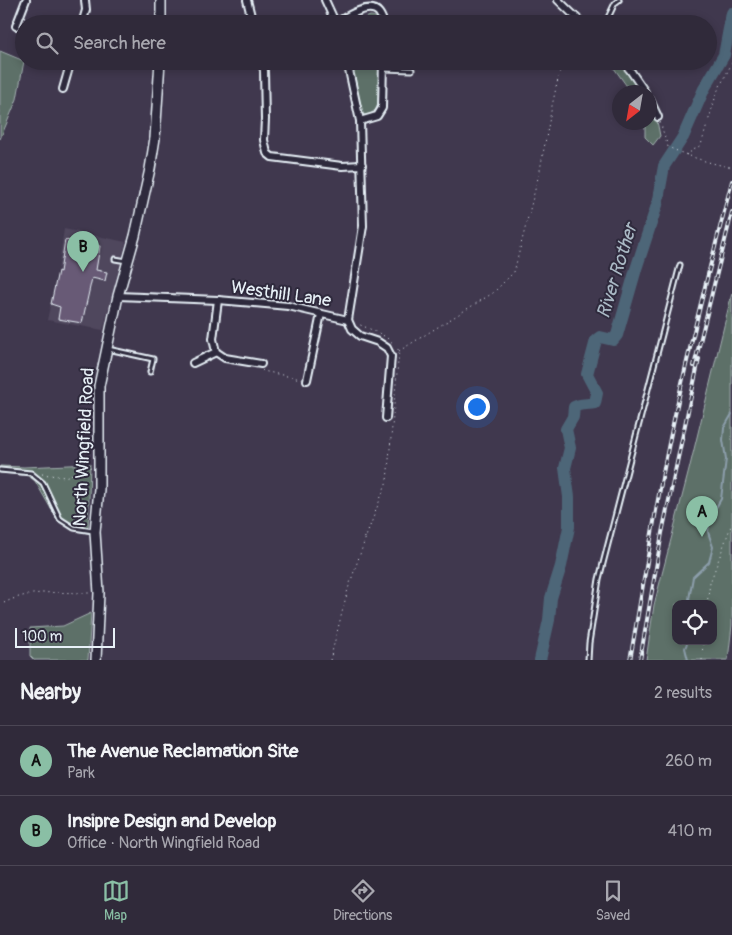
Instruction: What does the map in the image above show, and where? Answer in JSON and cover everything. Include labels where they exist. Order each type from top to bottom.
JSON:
[{"type":"main road","points":[[161,15],[162,0]]},
{"type":"main road","name":"North Wingfield Road","points":[[96,660],[99,593],[95,532],[99,468],[99,386],[111,310],[118,296],[128,262],[150,169],[155,138],[159,70]]},
{"type":"street","points":[[20,15],[26,0]]},
{"type":"street","points":[[85,0],[85,15]]},
{"type":"street","points":[[247,0],[251,15]]},
{"type":"street","points":[[325,0],[332,15]]},
{"type":"street","points":[[558,0],[574,15]]},
{"type":"street","points":[[351,15],[370,8],[377,10],[380,15]]},
{"type":"street","points":[[63,89],[68,70]]},
{"type":"street","points":[[264,70],[264,140],[267,153],[272,158],[342,166],[362,165]]},
{"type":"street","points":[[348,320],[363,226],[360,121],[349,70]]},
{"type":"street","points":[[360,121],[376,116],[382,108],[382,70]]},
{"type":"street","points":[[630,70],[640,85]]},
{"type":"street","name":"Westhill Lane","points":[[118,296],[218,300],[288,306],[348,320],[352,329],[360,336],[378,342],[387,348],[391,356],[386,418]]},
{"type":"street","points":[[218,300],[213,339],[216,352],[225,358],[260,364]]},
{"type":"street","points":[[307,380],[321,314]]},
{"type":"street","points":[[193,363],[216,352]]},
{"type":"lane","points":[[608,15],[619,0]]},
{"type":"lane","points":[[115,259],[128,262]]},
{"type":"lane","points":[[588,660],[599,579],[680,265]]},
{"type":"lane","points":[[106,349],[153,359],[150,372]]},
{"type":"lane","points":[[0,470],[31,473],[43,483],[60,519],[74,528],[95,532]]},
{"type":"path","points":[[686,155],[701,146],[717,92],[732,63]]},
{"type":"path","points":[[399,351],[493,293],[514,272],[540,170],[560,70]]},
{"type":"path","points":[[658,117],[668,146],[686,155],[732,167]]},
{"type":"path","points":[[330,660],[348,589],[365,539],[364,533],[369,530],[387,481],[399,351],[385,336],[348,320]]},
{"type":"path","points":[[260,364],[263,371],[307,380]]},
{"type":"path","points":[[31,473],[65,477],[89,467],[99,468]]},
{"type":"path","points":[[708,600],[710,583],[732,523]]},
{"type":"path","points":[[4,603],[14,598],[44,593],[99,593]]},
{"type":"path","points":[[702,645],[702,660]]},
{"type":"shaded area","points":[[64,229],[126,242],[103,330],[47,320],[58,271]]},
{"type":"green space","points":[[0,51],[15,57],[15,70],[22,70],[17,99],[0,139]]},
{"type":"green space","points":[[351,70],[379,70],[376,109],[368,116],[363,114],[360,109]]},
{"type":"green space","points":[[615,70],[627,70],[637,85],[626,85]]},
{"type":"green space","points":[[657,121],[660,136],[653,145],[645,137],[645,130],[657,130]]},
{"type":"green space","points":[[732,293],[732,625],[728,660],[646,660],[654,605]]},
{"type":"green space","points":[[90,464],[88,533],[75,531],[58,521],[35,481],[27,475],[0,473],[0,466],[24,467]]},
{"type":"green space","points":[[91,613],[88,660],[34,660],[30,656],[30,628],[63,626]]},
{"type":"building","points":[[65,240],[100,246],[96,270],[107,272],[105,281],[92,278],[82,323],[58,319],[60,307],[51,304],[58,271],[60,272]]},
{"type":"waterway","name":"River Rother","points":[[717,67],[724,55],[732,13]]},
{"type":"waterway","name":"River Rother","points":[[540,660],[549,620],[551,598],[561,566],[569,527],[569,497],[565,468],[570,448],[566,429],[573,417],[574,407],[595,403],[597,393],[587,374],[596,340],[600,337],[613,340],[617,335],[657,205],[664,166],[683,137],[704,89],[715,70]]},
{"type":"waterway","points":[[689,600],[693,577],[709,562],[713,547],[708,532],[710,518],[721,499],[726,459],[723,440],[724,428],[732,414]]},
{"type":"waterway","points":[[686,645],[685,648],[688,660]]},
{"type":"railway","points":[[630,660],[670,436],[695,326],[732,181]]},
{"type":"railway","points":[[694,366],[732,212]]},
{"type":"railway","points":[[640,660],[662,533],[699,359]]},
{"type":"place","name":"Insipre Design and Develop","points":[[83,272]]},
{"type":"place","name":"The Avenue Reclamation Site","points":[[702,537]]}]
